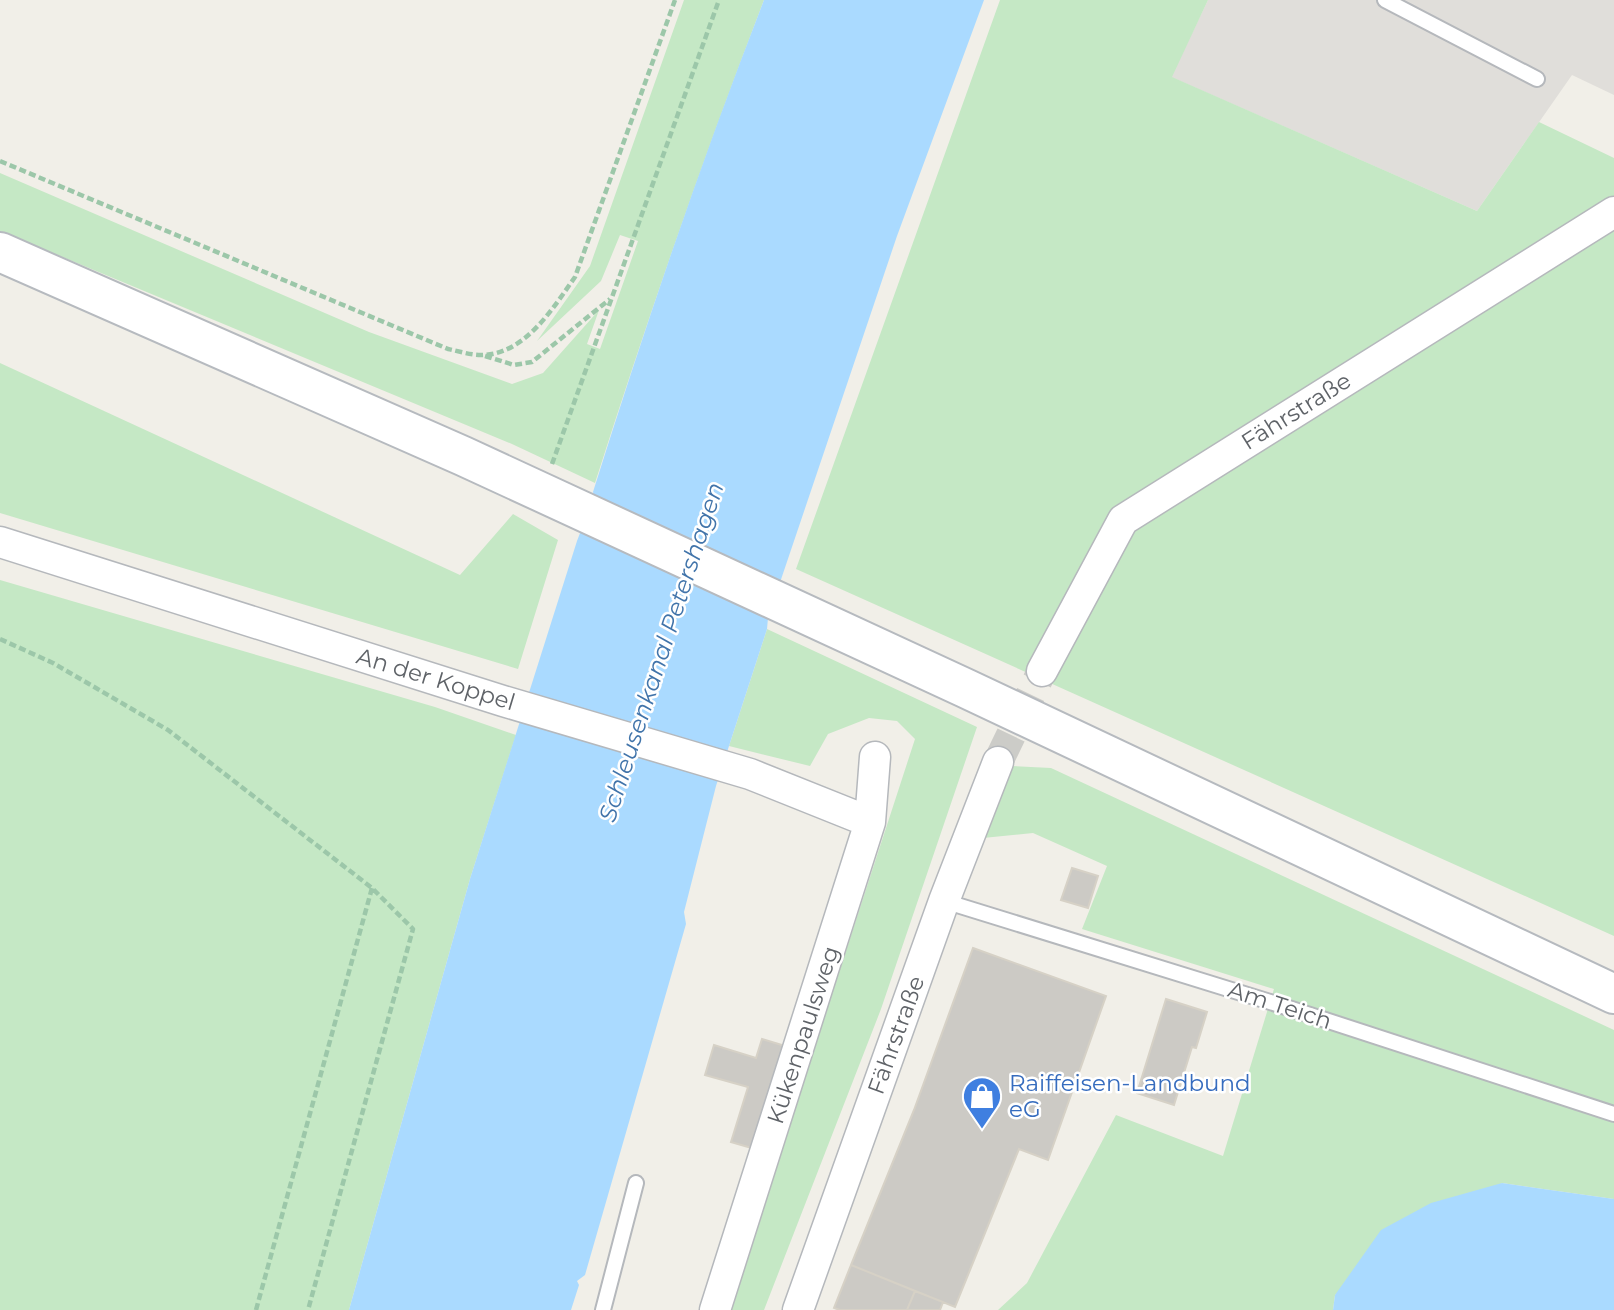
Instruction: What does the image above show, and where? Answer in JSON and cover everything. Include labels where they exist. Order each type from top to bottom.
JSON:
[{"type":"main road","points":[[0,252],[489,468],[1614,994]]},
{"type":"street","name":"Fährstraße","points":[[1042,670],[1123,520],[1614,212]]},
{"type":"street","name":"An der Koppel","points":[[0,542],[503,701],[750,774],[870,822]]},
{"type":"street","name":"Kükenpaulsweg","points":[[715,1310],[870,822],[875,757]]},
{"type":"street","name":"Fährstraße","points":[[798,1310],[944,901],[998,762]]},
{"type":"lane","points":[[1385,0],[1537,79]]},
{"type":"lane","name":"Am Teich","points":[[944,901],[1267,1001],[1614,1114]]},
{"type":"lane","points":[[603,1310],[636,1183]]},
{"type":"path","points":[[481,355],[502,351],[527,337],[575,277],[675,0]]},
{"type":"path","points":[[552,465],[719,0]]},
{"type":"path","points":[[0,161],[448,349],[514,365],[533,362],[611,298]]},
{"type":"path","points":[[0,639],[53,663],[169,730],[372,888],[412,929],[308,1310]]},
{"type":"path","points":[[256,1310],[372,888]]},
{"type":"shaded area","points":[[1208,0],[1614,0],[1614,95],[1572,75],[1477,211],[1171,77]]},
{"type":"green space","points":[[684,0],[764,0],[676,240],[595,483],[512,444],[0,231],[0,173],[369,332],[512,384],[543,373],[599,310],[587,344],[600,349],[638,241],[620,235],[601,281],[537,341],[590,266]]},
{"type":"green space","points":[[1000,0],[1208,0],[1172,77],[1477,211],[1539,122],[1614,158],[1614,936],[796,569]]},
{"type":"green space","points":[[0,363],[460,575],[513,514],[558,540],[518,669],[0,513]]},
{"type":"green space","points":[[0,580],[435,707],[516,735],[470,879],[349,1310],[0,1310]]},
{"type":"green space","points":[[767,629],[977,727],[881,1009],[764,1310],[729,1310],[915,739],[897,721],[869,718],[828,734],[810,766],[729,746]]},
{"type":"green space","points":[[1011,766],[1051,768],[1614,1030],[1614,1199],[1502,1183],[1335,1295],[1333,1310],[998,1310],[1027,1283],[1116,1115],[1223,1156],[1274,989],[1082,929],[1107,866],[1033,833],[983,838]]},
{"type":"water","name":"Schleusenkanal Petershagen","points":[[764,0],[984,0],[897,236],[768,618],[767,629],[716,786],[684,912],[686,924],[585,1275],[577,1281],[579,1285],[571,1310],[349,1310],[470,879],[577,541],[594,496],[593,492],[674,244]]},
{"type":"water","points":[[1502,1183],[1614,1199],[1614,1310],[1333,1310],[1335,1295],[1381,1230],[1431,1203]]},
{"type":"building","points":[[1072,868],[1098,876],[1088,908],[1061,900]]},
{"type":"building","name":"Raiffeisen-Landbund eG","points":[[973,948],[1106,996],[1048,1160],[1019,1149],[955,1307],[851,1265],[914,1110]]},
{"type":"building","points":[[1166,999],[1207,1012],[1196,1048],[1192,1047],[1174,1105],[1137,1093]]},
{"type":"building","points":[[762,1039],[785,1046],[755,1149],[731,1142],[748,1087],[705,1075],[714,1045],[756,1058]]},
{"type":"building","points":[[851,1265],[915,1291],[907,1310],[834,1308]]},
{"type":"building","points":[[915,1291],[943,1302],[940,1310],[907,1310]]},
{"type":"tunnel","points":[[998,762],[1042,671]]},
{"type":"place","name":"Raiffeisen-Landbund eG","points":[[982,1130]]}]
